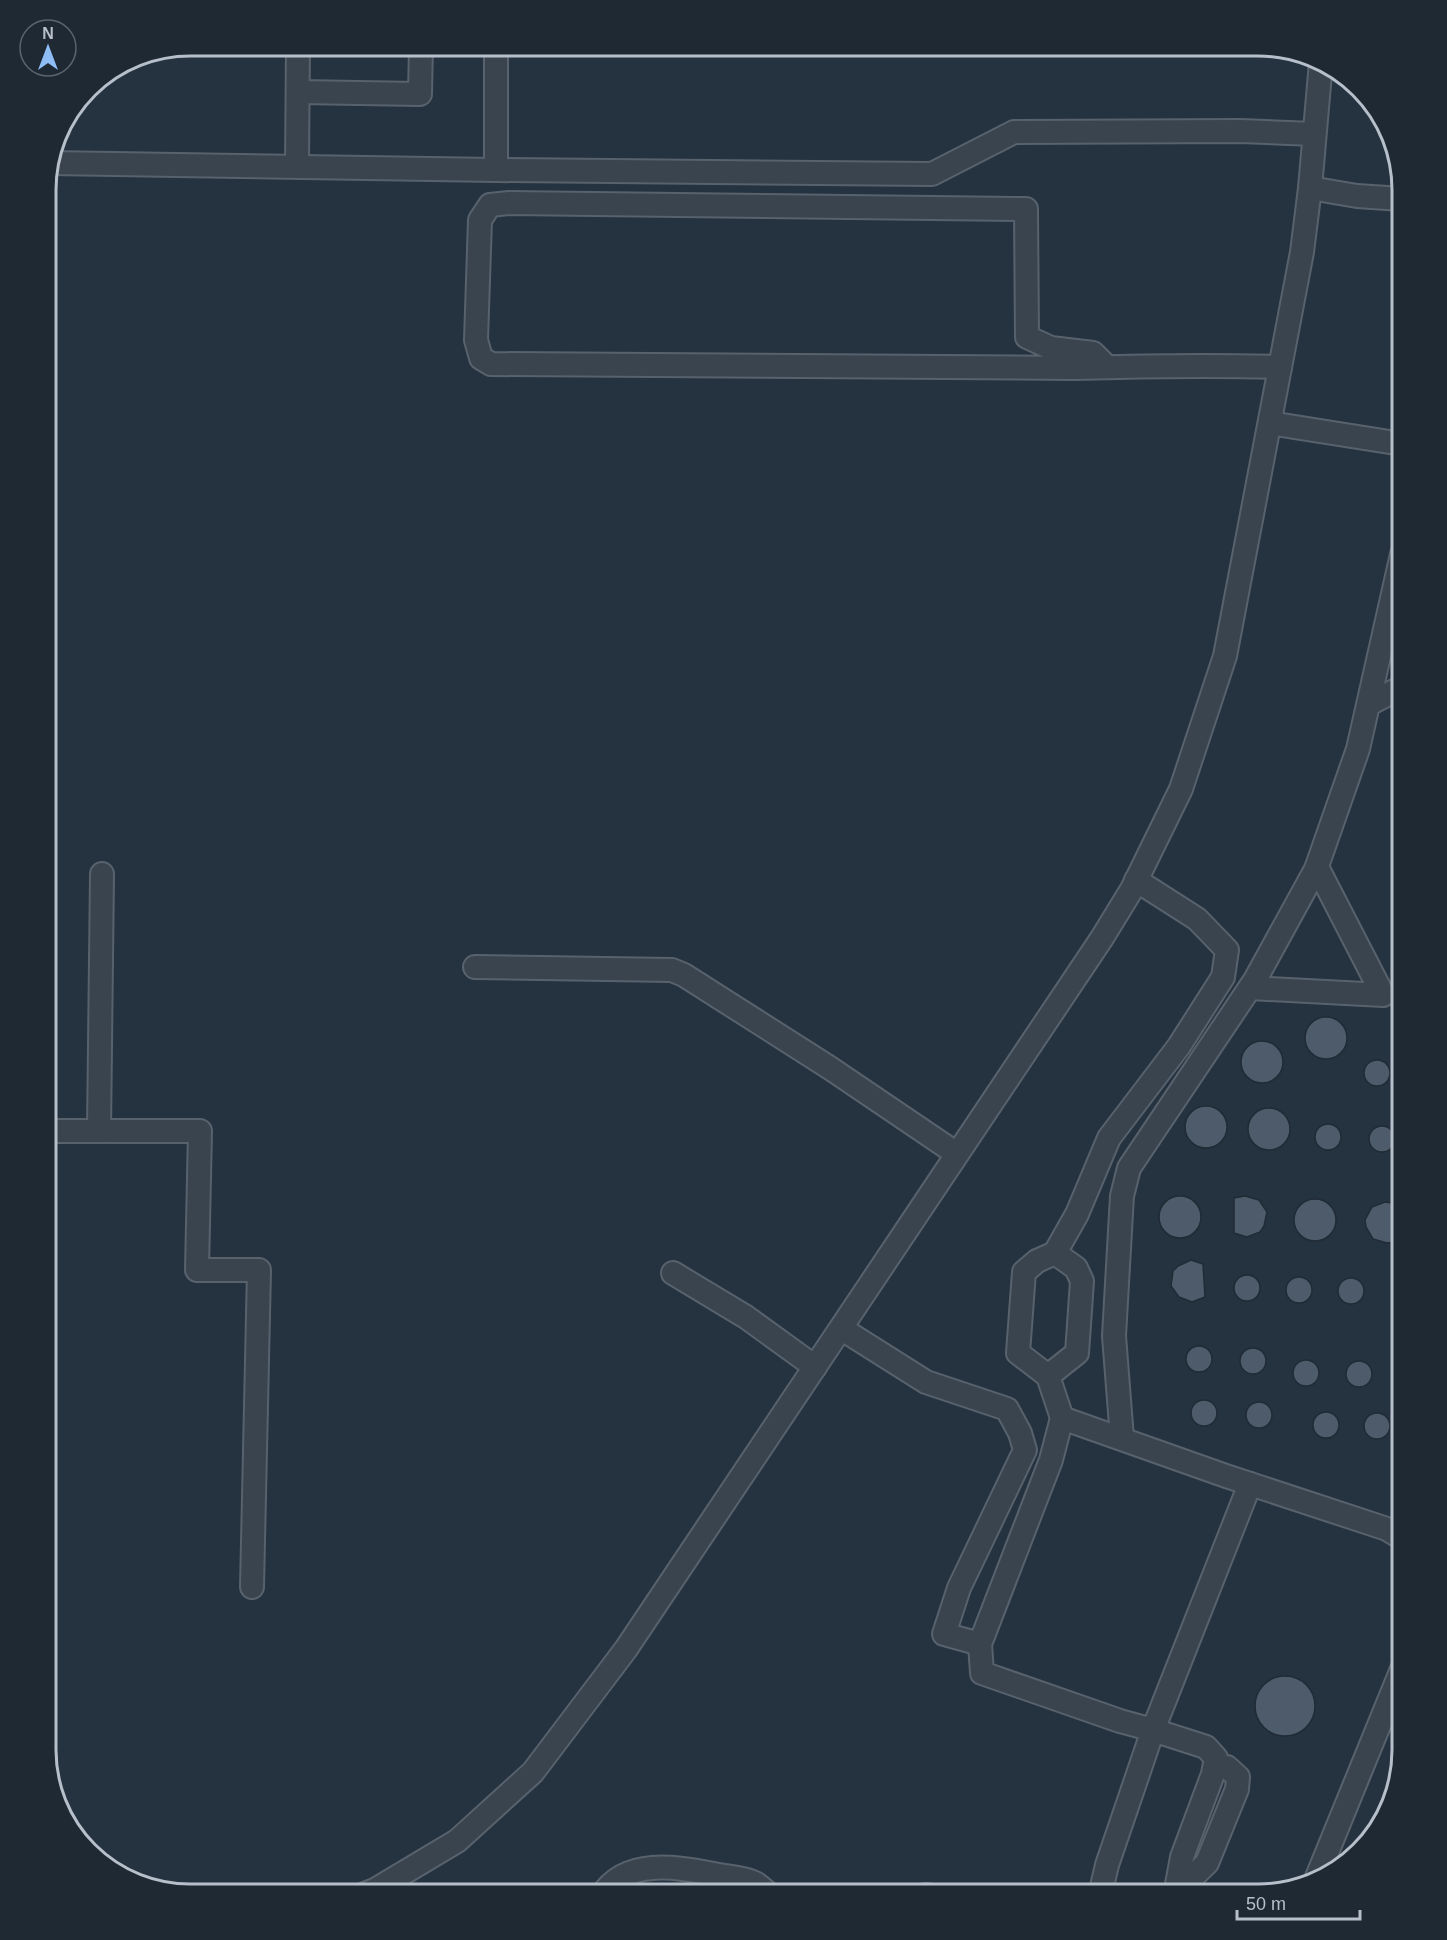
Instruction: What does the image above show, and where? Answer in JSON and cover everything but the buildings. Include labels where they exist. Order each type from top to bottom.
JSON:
[{"type":"street","points":[[297,166],[298,56]]},
{"type":"street","points":[[298,92],[420,94],[421,56]]},
{"type":"street","points":[[496,56],[496,170]]},
{"type":"street","points":[[385,1884],[457,1841],[533,1772],[626,1649],[1102,938],[1136,880],[1180,789],[1225,656],[1302,252],[1320,71]]},
{"type":"street","points":[[59,163],[932,174],[1014,132],[1241,131],[1314,134]]},
{"type":"street","points":[[1310,188],[1357,196],[1391,198]]},
{"type":"street","points":[[1107,367],[1093,353],[1051,348],[1027,337],[1026,209],[509,203],[489,205],[480,220],[476,340],[481,358],[491,364],[1107,367],[1205,365],[1280,367]]},
{"type":"street","points":[[1270,423],[1391,442]]},
{"type":"street","points":[[1122,1438],[1114,1336],[1122,1197],[1129,1168],[1250,988],[1317,867],[1358,749],[1391,603]]},
{"type":"street","points":[[1368,704],[1391,692]]},
{"type":"street","points":[[1317,867],[1391,994]]},
{"type":"street","points":[[99,1131],[102,874]]},
{"type":"street","points":[[1136,880],[1197,919],[1227,950],[1223,977],[1179,1046],[1109,1138],[1077,1214],[1055,1252],[1037,1261],[1024,1272],[1019,1314],[1018,1353],[1048,1376],[1062,1418],[1052,1460],[980,1644],[982,1673],[1120,1721],[1199,1744],[1227,1767],[1227,1779],[1195,1860],[1181,1884]]},
{"type":"street","points":[[475,967],[672,970],[684,975],[830,1068],[957,1154]]},
{"type":"street","points":[[1250,988],[1391,996]]},
{"type":"street","points":[[56,1131],[200,1131],[197,1270],[259,1270],[252,1587]]},
{"type":"street","points":[[1048,1376],[1077,1353],[1082,1281],[1076,1268],[1055,1252]]},
{"type":"street","points":[[673,1273],[746,1317],[815,1367]]},
{"type":"street","points":[[842,1329],[926,1382],[1007,1409],[1020,1433],[1025,1450],[959,1588],[944,1634],[980,1644]]},
{"type":"street","points":[[1062,1418],[1391,1531]]},
{"type":"street","points":[[1103,1884],[1107,1864],[1154,1730],[1250,1484]]},
{"type":"street","points":[[1320,1869],[1391,1696]]},
{"type":"street","points":[[1177,1884],[1182,1857],[1213,1773],[1216,1758],[1199,1744]]},
{"type":"street","points":[[610,1884],[634,1871],[656,1868],[677,1868],[723,1884]]}]
